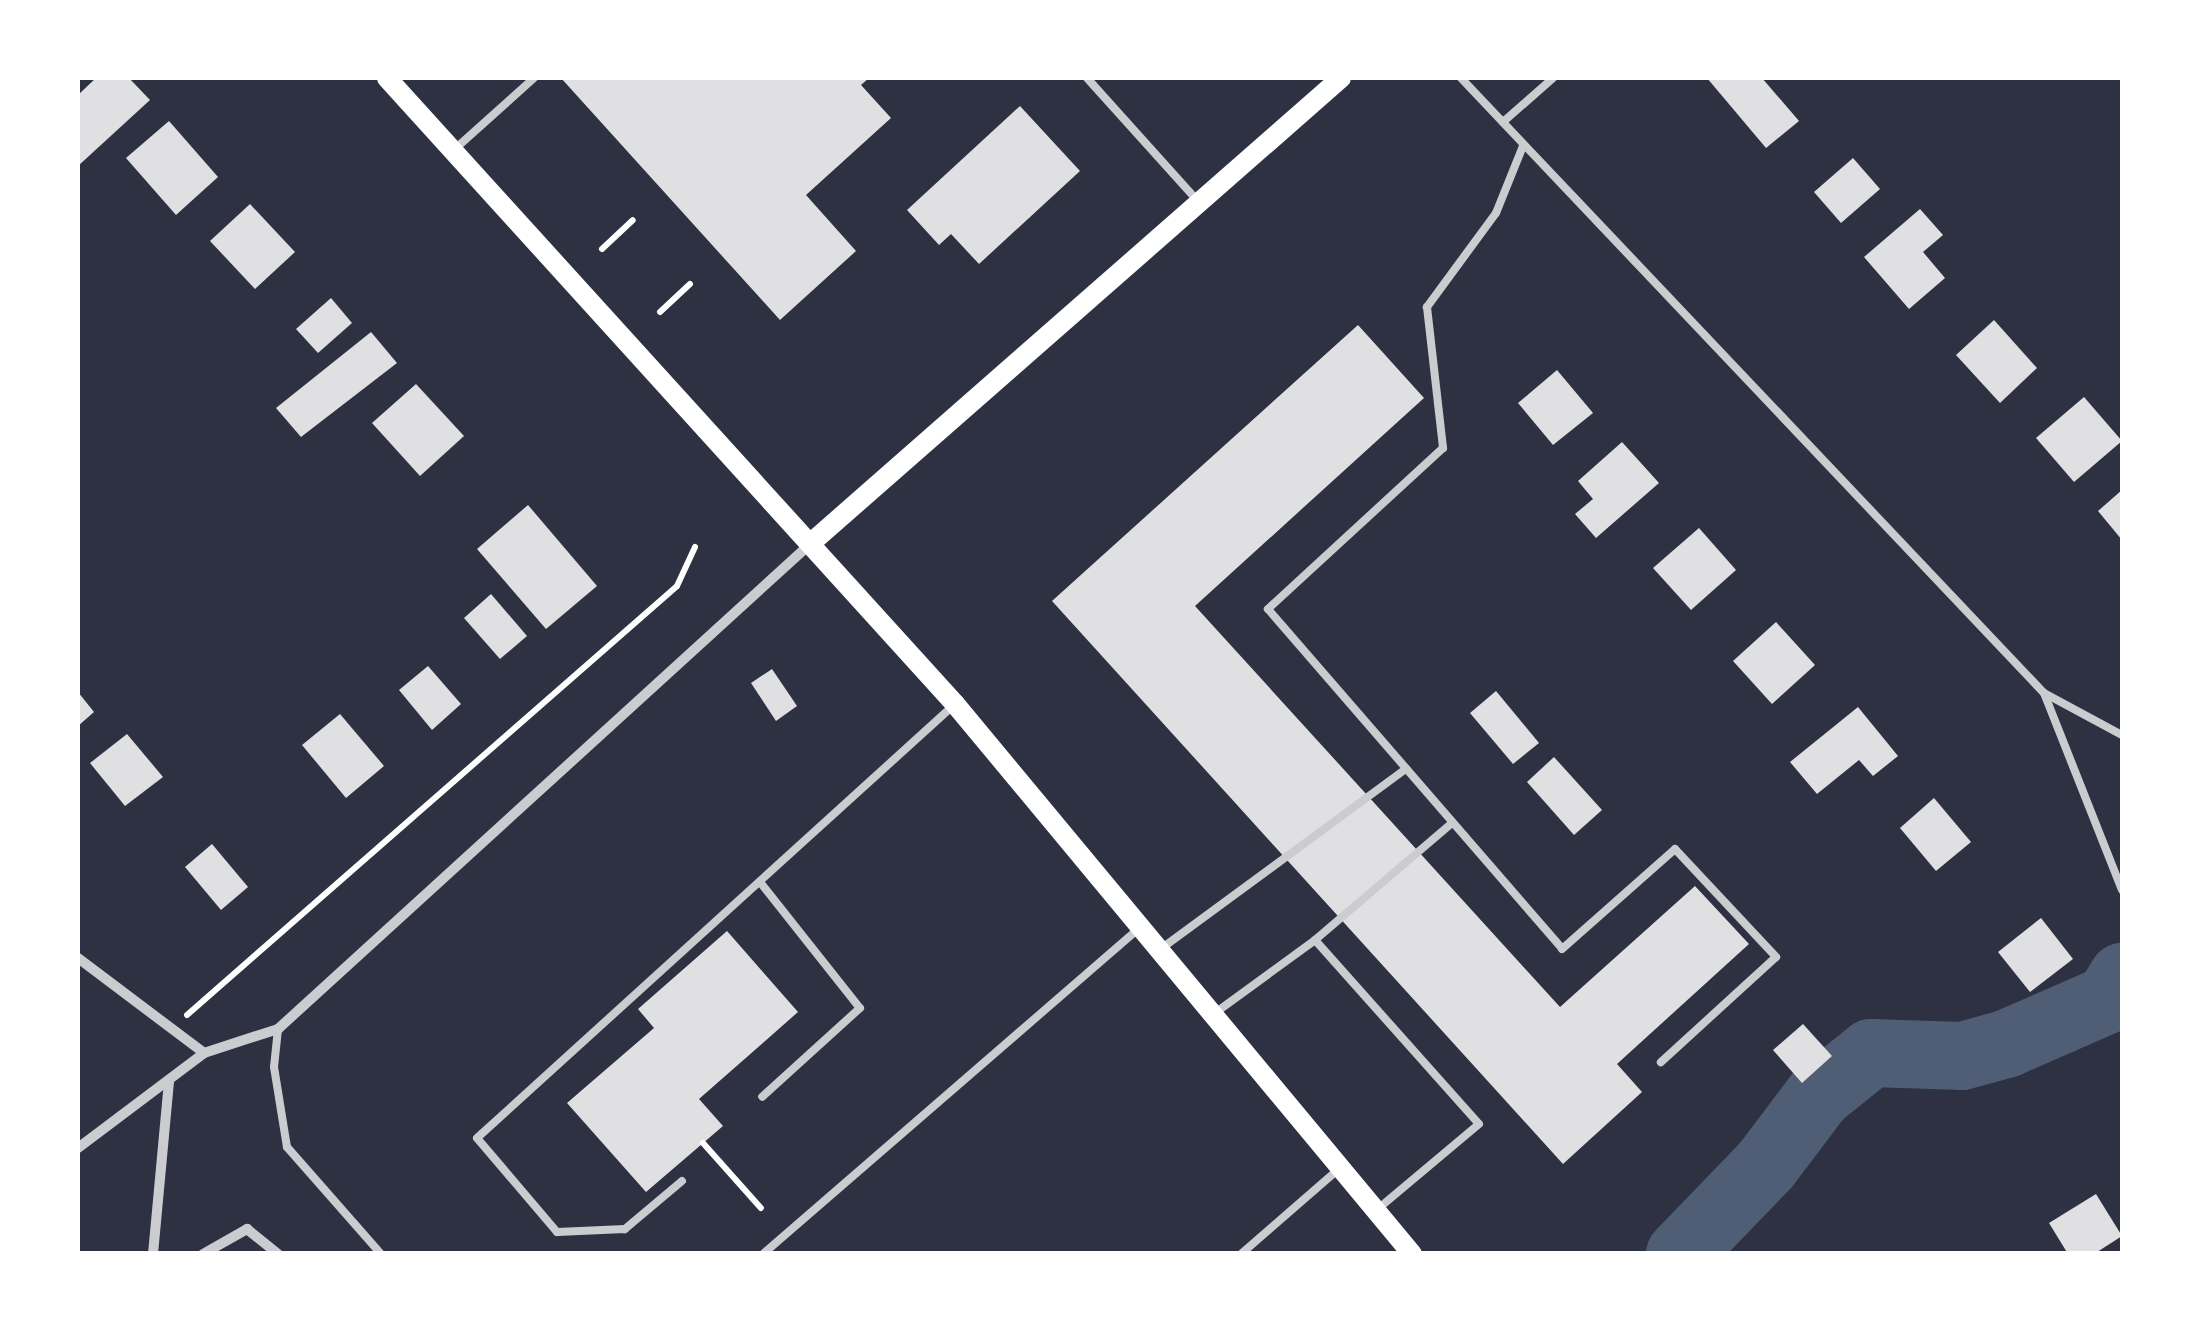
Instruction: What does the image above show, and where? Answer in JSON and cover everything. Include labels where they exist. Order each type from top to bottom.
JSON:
[{"type":"main road","points":[[387,78],[955,704],[1412,1254]]},
{"type":"main road","points":[[811,543],[1340,78]]},
{"type":"street","points":[[78,1148],[204,1053],[278,1029],[811,543]]},
{"type":"street","points":[[78,958],[204,1053]]},
{"type":"street","points":[[153,1254],[169,1082]]},
{"type":"street","points":[[203,1254],[247,1229],[278,1254]]},
{"type":"lane","points":[[454,150],[534,78]]},
{"type":"lane","points":[[1087,78],[1200,203]]},
{"type":"lane","points":[[1460,78],[2044,693],[2122,735]]},
{"type":"lane","points":[[1503,122],[1552,78]]},
{"type":"lane","points":[[1522,146],[1496,213],[1427,308],[1443,448],[1268,609],[1562,949],[1674,848],[1776,957],[1661,1062]]},
{"type":"lane","points":[[2044,693],[2122,890]]},
{"type":"lane","points":[[682,1180],[625,1230],[556,1232],[477,1138],[955,704]]},
{"type":"lane","points":[[1159,951],[1406,770]]},
{"type":"lane","points":[[1212,1016],[1315,940],[1452,824]]},
{"type":"lane","points":[[760,882],[860,1008],[762,1097]]},
{"type":"lane","points":[[763,1254],[1140,928]]},
{"type":"lane","points":[[1315,940],[1480,1124],[1375,1211]]},
{"type":"lane","points":[[278,1029],[274,1067],[287,1146],[381,1254]]},
{"type":"lane","points":[[1241,1254],[1340,1168]]},
{"type":"path","points":[[602,249],[633,220]]},
{"type":"path","points":[[660,312],[690,284]]},
{"type":"path","points":[[171,1029],[677,586],[695,548]]},
{"type":"path","points":[[703,1144],[761,1208]]},
{"type":"building","points":[[96,78],[129,78],[150,100],[78,166],[78,95]]},
{"type":"building","points":[[561,78],[869,78],[861,85],[891,118],[806,195],[856,251],[780,320]]},
{"type":"building","points":[[1707,78],[1762,78],[1799,121],[1766,148]]},
{"type":"building","points":[[1020,106],[1080,171],[979,264],[951,234],[939,245],[907,210]]},
{"type":"building","points":[[169,121],[218,177],[176,215],[126,158]]},
{"type":"building","points":[[1853,158],[1880,189],[1841,223],[1814,192]]},
{"type":"building","points":[[250,204],[295,252],[255,289],[210,241]]},
{"type":"building","points":[[1920,209],[1943,235],[1923,252],[1945,278],[1909,309],[1864,257]]},
{"type":"building","points":[[331,298],[352,323],[318,353],[296,329]]},
{"type":"building","points":[[1994,320],[2037,368],[2000,403],[1956,355]]},
{"type":"building","points":[[1358,325],[1424,398],[1195,606],[1560,1007],[1695,886],[1749,944],[1617,1064],[1642,1092],[1563,1164],[1052,601]]},
{"type":"building","points":[[371,332],[397,363],[301,437],[276,408]]},
{"type":"building","points":[[1557,370],[1593,413],[1553,445],[1518,403]]},
{"type":"building","points":[[416,384],[464,436],[420,476],[372,423]]},
{"type":"building","points":[[2084,397],[2122,441],[2074,482],[2036,438]]},
{"type":"building","points":[[1622,442],[1659,483],[1596,538],[1575,514],[1593,499],[1578,481]]},
{"type":"building","points":[[2122,490],[2122,540],[2098,511]]},
{"type":"building","points":[[528,505],[597,586],[546,629],[477,549]]},
{"type":"building","points":[[1699,528],[1736,570],[1691,610],[1653,568]]},
{"type":"building","points":[[491,594],[527,636],[500,659],[464,618]]},
{"type":"building","points":[[1776,622],[1815,665],[1772,704],[1733,661]]},
{"type":"building","points":[[428,666],[461,704],[432,730],[399,690]]},
{"type":"building","points":[[772,669],[797,706],[776,721],[751,683]]},
{"type":"building","points":[[1496,691],[1539,743],[1513,764],[1470,713]]},
{"type":"building","points":[[78,692],[94,712],[78,726]]},
{"type":"building","points":[[1858,707],[1898,756],[1873,776],[1859,760],[1817,794],[1790,762]]},
{"type":"building","points":[[340,714],[384,766],[346,798],[302,745]]},
{"type":"building","points":[[127,734],[163,777],[125,806],[90,763]]},
{"type":"building","points":[[1554,757],[1602,810],[1574,835],[1527,782]]},
{"type":"building","points":[[1934,798],[1971,842],[1936,871],[1900,828]]},
{"type":"building","points":[[212,844],[248,887],[221,910],[185,867]]},
{"type":"building","points":[[2041,918],[2073,959],[2030,992],[1998,952]]},
{"type":"building","points":[[727,931],[798,1012],[699,1099],[723,1126],[646,1192],[567,1103],[654,1028],[638,1009]]},
{"type":"building","points":[[1803,1024],[1832,1056],[1802,1083],[1773,1050]]},
{"type":"building","points":[[2096,1194],[2122,1236],[2094,1254],[2068,1254],[2049,1223]]},
{"type":"waterway","points":[[1680,1254],[1766,1165],[1819,1095],[1871,1053],[1962,1056],[2006,1044],[2109,999],[2122,977]]}]
